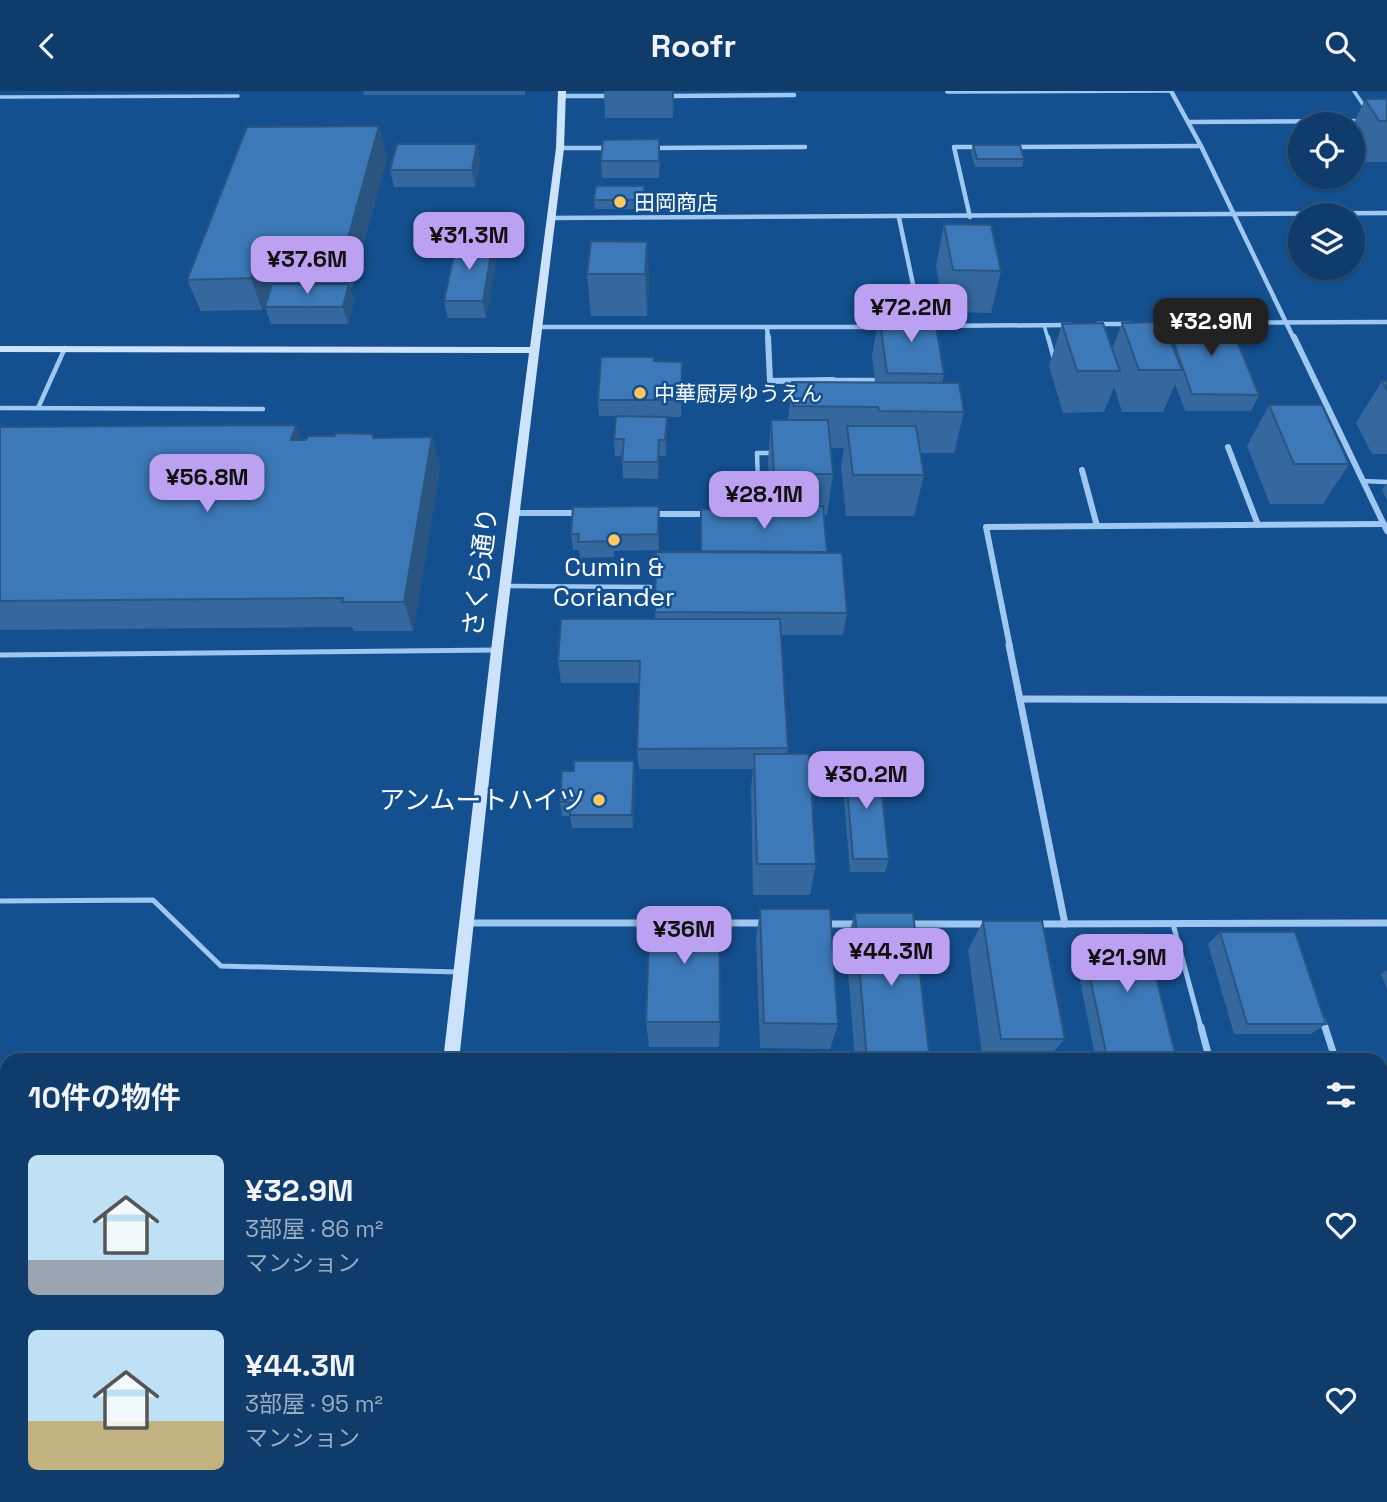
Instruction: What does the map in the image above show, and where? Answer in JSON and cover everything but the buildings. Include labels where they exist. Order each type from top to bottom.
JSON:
[{"type":"street","points":[[1065,924],[986,527],[1385,527],[1201,146],[1171,91]]},
{"type":"street","points":[[561,94],[616,96]]},
{"type":"street","name":"さくら通り","points":[[453,1053],[497,650],[560,148],[561,94]]},
{"type":"street","points":[[657,96],[794,95]]},
{"type":"street","points":[[1189,122],[1373,121]]},
{"type":"street","points":[[1009,147],[1201,146]]},
{"type":"street","points":[[970,217],[954,147],[981,147]]},
{"type":"street","points":[[560,148],[611,148]]},
{"type":"street","points":[[639,148],[805,148]]},
{"type":"street","points":[[550,218],[1387,213]]},
{"type":"street","points":[[899,218],[922,327]]},
{"type":"street","points":[[1189,324],[1387,322]]},
{"type":"street","points":[[909,327],[1139,324]]},
{"type":"street","points":[[537,327],[896,327]]},
{"type":"street","points":[[767,327],[770,381],[833,380]]},
{"type":"street","points":[[0,349],[534,349]]},
{"type":"street","points":[[1228,447],[1258,525]]},
{"type":"street","points":[[1082,470],[1097,526]]},
{"type":"street","points":[[514,513],[583,513]]},
{"type":"street","points":[[637,514],[718,514]]},
{"type":"street","points":[[745,515],[759,515]]},
{"type":"street","points":[[1020,699],[1387,700]]},
{"type":"street","points":[[466,923],[672,923]]},
{"type":"street","points":[[699,923],[782,923]]},
{"type":"street","points":[[809,923],[877,924]]},
{"type":"street","points":[[1025,924],[1387,923]]},
{"type":"street","points":[[891,924],[998,924]]},
{"type":"lane","points":[[947,92],[1171,91]]},
{"type":"lane","points":[[1354,91],[1367,111]]},
{"type":"lane","points":[[0,97],[238,96]]},
{"type":"lane","points":[[1044,325],[1054,360]]},
{"type":"lane","points":[[38,408],[65,348]]},
{"type":"lane","points":[[833,380],[873,380]]},
{"type":"lane","points":[[0,408],[263,409]]},
{"type":"lane","points":[[759,515],[757,453],[780,453]]},
{"type":"lane","points":[[1363,481],[1387,482]]},
{"type":"lane","points":[[505,586],[650,587]]},
{"type":"lane","points":[[0,655],[497,650]]},
{"type":"lane","points":[[0,901],[153,900],[221,966],[461,972]]},
{"type":"lane","points":[[1290,923],[1294,936]]},
{"type":"lane","points":[[1173,924],[1208,1053]]},
{"type":"lane","points":[[1319,1011],[1333,1053]]},
{"type":"place","name":"田岡商店","points":[[620,202]]},
{"type":"place","name":"中華厨房ゆうえん","points":[[640,393]]},
{"type":"place","name":"Cumin & Coriander","points":[[614,540]]},
{"type":"place","name":"アンムートハイツ","points":[[599,800]]}]
